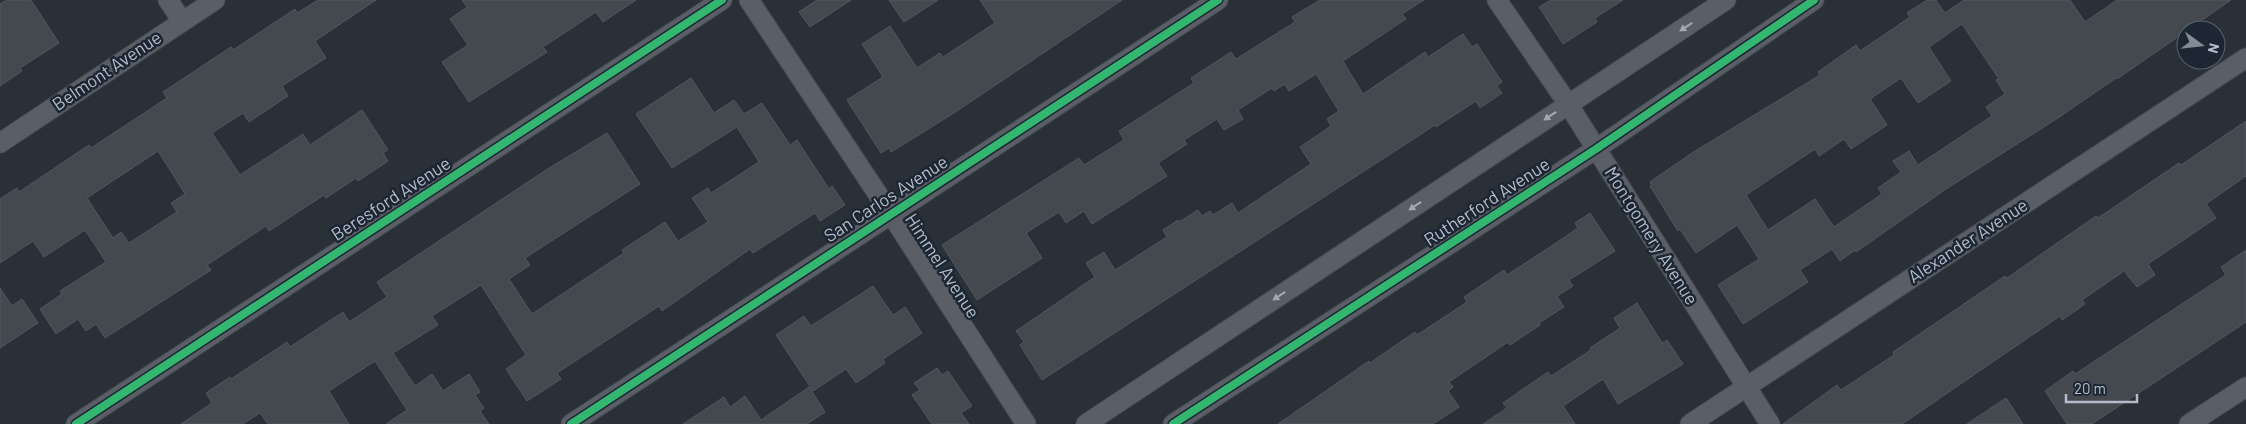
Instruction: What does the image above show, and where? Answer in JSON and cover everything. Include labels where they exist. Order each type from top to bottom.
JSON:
[{"type":"street","points":[[168,0],[182,21]]},
{"type":"street","name":"Belmont Avenue","points":[[0,143],[215,0]]},
{"type":"street","name":"Beresford Avenue","points":[[76,424],[722,0]]},
{"type":"street","name":"Himmel Avenue","points":[[749,0],[1026,424]]},
{"type":"street","name":"San Carlos Avenue","points":[[571,424],[1218,0]]},
{"type":"street","name":"Montgomery Avenue","points":[[1497,0],[1568,104],[1770,424]]},
{"type":"street","name":"Rutherford Avenue","points":[[1086,424],[1726,0]]},
{"type":"street","name":"Rutherford Avenue","points":[[1173,424],[1596,149],[1814,0]]},
{"type":"street","name":"Alexander Avenue","points":[[1690,424],[2246,58]]},
{"type":"street","points":[[2189,424],[2246,387]]},
{"type":"building","points":[[7,0],[31,0],[59,43],[20,68],[22,71],[0,86],[0,4]]},
{"type":"building","points":[[318,0],[376,0],[315,41],[326,58],[282,86],[288,96],[249,122],[243,113],[212,133],[240,175],[303,134],[310,145],[362,110],[388,150],[383,153],[388,161],[358,181],[356,178],[326,198],[324,195],[269,231],[266,226],[207,265],[211,270],[105,338],[96,324],[86,331],[78,319],[56,334],[40,309],[62,294],[60,291],[106,262],[85,230],[44,257],[33,241],[0,263],[0,199],[17,188],[19,192],[89,145],[91,148],[167,98],[163,92],[231,47],[233,50],[295,9],[297,13]],"holes":[[[158,151],[185,194],[171,203],[177,212],[129,243],[121,232],[113,238],[87,198]]]},
{"type":"building","points":[[462,0],[636,0],[603,22],[596,12],[543,47],[547,52],[469,102],[442,62],[468,45],[450,19],[467,7]]},
{"type":"building","points":[[817,0],[851,0],[810,27],[799,12]]},
{"type":"building","points":[[889,0],[938,0],[904,22]]},
{"type":"building","points":[[980,0],[1122,0],[954,113],[891,152],[889,148],[881,153],[847,100],[883,77],[862,44],[890,26],[917,68],[940,53],[943,57],[995,23]]},
{"type":"building","points":[[1320,0],[1424,0],[1402,14],[1406,19],[1343,61],[1363,94],[1425,52],[1428,57],[1463,34],[1472,47],[1477,44],[1502,82],[1497,86],[1502,93],[1480,108],[1476,101],[1436,127],[1435,125],[1042,380],[1020,345],[1024,342],[1016,331],[1095,277],[1086,263],[1104,252],[1115,270],[1167,237],[1163,230],[1178,220],[1179,222],[1198,210],[1202,216],[1210,211],[1213,215],[1232,203],[1238,213],[1311,164],[1300,147],[1331,126],[1327,119],[1339,111],[1316,74],[1289,91],[1285,84],[1274,91],[1272,88],[1238,110],[1243,119],[1224,130],[1217,119],[1184,140],[1187,144],[1158,163],[1167,176],[1092,224],[1084,211],[1066,223],[1059,212],[1026,233],[1042,258],[977,300],[942,245],[1079,158],[1084,165],[1124,140],[1119,131],[1194,83],[1191,78],[1231,52],[1236,59],[1295,22],[1292,17]]},
{"type":"building","points":[[1551,0],[1623,0],[1595,18],[1597,22],[1563,44],[1539,7]]},
{"type":"building","points":[[1927,0],[1936,0],[1945,13],[1964,0],[2070,0],[2085,22],[2117,0],[2231,0],[2202,20],[2176,20],[2176,38],[2058,118],[1946,189],[1856,252],[1855,250],[1840,261],[1832,249],[1800,270],[1808,282],[1743,324],[1718,285],[1759,259],[1737,225],[1696,253],[1680,229],[1678,231],[1650,186],[1652,185],[1650,182],[1692,153],[1820,75],[1818,72],[1856,45],[1860,51],[1910,17],[1907,13]],"holes":[[[1962,24],[1999,79],[1996,80],[2005,94],[1986,107],[1992,116],[1918,165],[1909,151],[1893,161],[1901,172],[1878,188],[1882,194],[1834,227],[1815,199],[1768,230],[1746,195],[1815,149],[1819,156],[1844,139],[1851,149],[1887,125],[1870,99],[1901,78],[1918,103],[1951,81],[1929,47]]]},
{"type":"building","points":[[691,78],[714,113],[734,100],[744,114],[762,103],[790,145],[797,140],[829,189],[832,186],[845,205],[820,221],[815,213],[753,253],[750,249],[662,311],[659,306],[557,373],[561,379],[527,401],[506,369],[526,355],[481,285],[432,316],[438,325],[393,353],[415,386],[432,374],[443,391],[469,374],[480,392],[475,395],[484,408],[480,411],[489,424],[386,424],[407,410],[375,361],[329,391],[349,424],[268,424],[260,413],[243,424],[181,424],[212,403],[206,393],[287,342],[290,347],[343,312],[349,322],[387,297],[377,282],[546,170],[607,133],[640,184],[525,258],[530,265],[509,279],[532,314],[624,253],[622,250],[665,222],[678,241],[708,222],[692,198],[708,188],[711,193],[759,162],[737,127],[672,168],[636,114]]},
{"type":"building","points":[[2246,121],[2246,176],[2206,204],[2216,218],[2148,264],[2155,275],[2137,287],[2124,271],[2082,300],[2085,304],[2062,320],[2060,316],[1902,424],[1783,424],[1837,385],[1841,390],[1894,355],[1893,352],[2005,276],[2007,278],[2096,216],[2098,218],[2179,163],[2181,165]]},
{"type":"building","points":[[1590,213],[1615,251],[1569,280],[1573,286],[1557,296],[1564,307],[1510,345],[1508,342],[1449,382],[1453,387],[1448,391],[1459,407],[1433,424],[1278,424],[1369,361],[1370,363],[1415,332],[1417,335],[1467,302],[1464,297],[1504,270],[1507,275],[1559,241],[1578,228],[1575,223]]},
{"type":"building","points":[[2246,250],[2246,322],[2092,424],[2067,424],[2045,391],[2073,371],[2075,374],[2226,275],[2221,267]]},
{"type":"building","points":[[873,286],[893,315],[905,307],[922,333],[883,359],[885,363],[856,383],[846,369],[813,391],[776,335],[804,316],[811,326]]},
{"type":"building","points":[[0,288],[12,306],[22,299],[38,323],[0,348]]},
{"type":"building","points":[[1637,303],[1662,343],[1667,340],[1683,364],[1618,404],[1603,379],[1563,406],[1575,424],[1483,424],[1507,408],[1503,403],[1548,372],[1551,376],[1620,328],[1614,318]]},
{"type":"building","points":[[937,368],[942,375],[948,371],[972,406],[961,413],[969,424],[932,424],[912,395],[920,390],[914,383]]},
{"type":"building","points":[[809,387],[825,412],[807,424],[683,424],[724,397],[730,407],[745,396],[761,420]]},
{"type":"building","points":[[2006,398],[2023,424],[1967,424]]},
{"type":"cycle path","points":[[76,424],[722,0]]},
{"type":"cycle path","points":[[571,424],[1218,0]]},
{"type":"cycle path","points":[[1173,424],[1596,149],[1814,0]]}]
